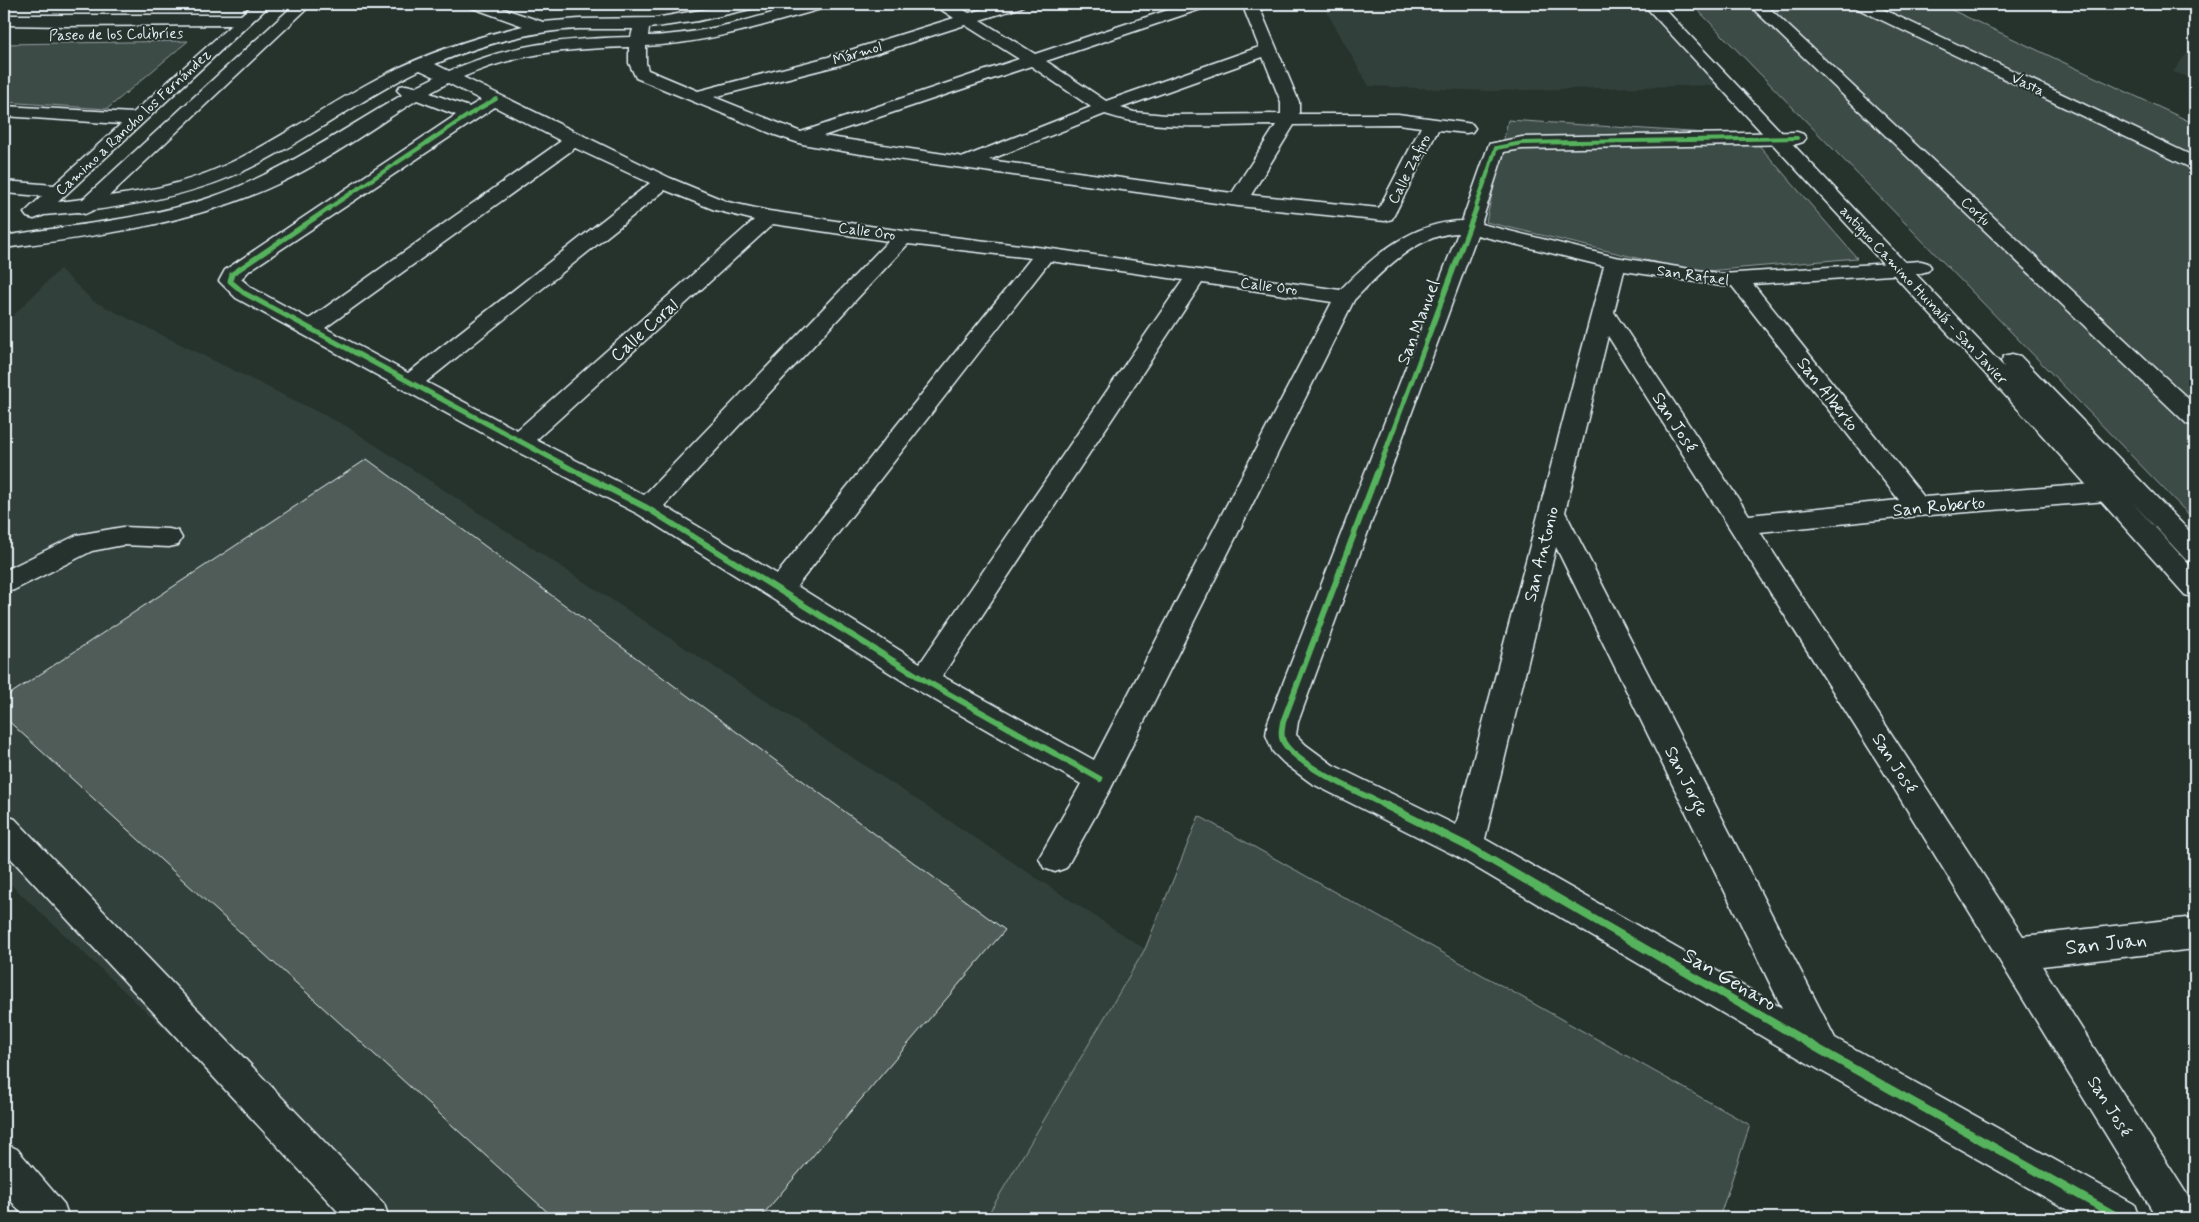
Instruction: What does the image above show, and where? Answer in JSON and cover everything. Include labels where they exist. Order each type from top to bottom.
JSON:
[{"type":"street","points":[[162,19],[187,4]]},
{"type":"street","name":"Camino a Rancho los Fernández","points":[[4,241],[38,209],[44,190],[129,118],[234,22],[263,4]]},
{"type":"street","points":[[61,232],[304,4]]},
{"type":"street","points":[[476,4],[541,27]]},
{"type":"street","points":[[4,241],[162,217],[196,208],[275,178],[309,160],[416,94],[450,77],[514,54],[545,47],[641,33],[698,16],[753,4]]},
{"type":"street","points":[[38,209],[87,206],[182,187],[220,174],[263,153],[383,82],[420,64],[475,45],[541,27],[578,24],[677,39],[729,30],[822,4]]},
{"type":"street","points":[[943,4],[1104,108],[1132,117],[1146,119],[1398,119],[1466,128]]},
{"type":"street","name":"Mármol","points":[[697,96],[834,61],[1016,4]]},
{"type":"street","points":[[802,138],[1201,4]]},
{"type":"street","points":[[641,33],[636,60],[637,68],[642,74],[802,138],[854,147],[1238,200],[1289,119],[1291,109],[1290,102],[1250,4]]},
{"type":"street","name":"antiguo Camino Huinalá - San Javier","points":[[1651,4],[1787,138],[1900,269],[2195,588]]},
{"type":"street","points":[[1669,4],[1787,138],[1921,267],[2136,489],[2195,554]]},
{"type":"street","name":"Corfu","points":[[1756,4],[2195,418]]},
{"type":"street","name":"Vasta","points":[[1860,4],[2195,164]]},
{"type":"street","points":[[38,22],[62,8]]},
{"type":"street","name":"Paseo de los Colibríes","points":[[4,20],[100,22],[162,19],[234,22]]},
{"type":"street","name":"Paseo de los Colibríes","points":[[4,34],[52,35],[148,32],[234,22]]},
{"type":"street","points":[[969,162],[1104,108],[1268,50]]},
{"type":"street","name":"Calle Oro","points":[[420,64],[496,99],[574,140],[663,182],[722,206],[769,217],[903,237],[1045,254],[1344,297]]},
{"type":"street","points":[[383,82],[470,114]]},
{"type":"street","points":[[496,99],[470,114],[232,274],[230,281],[235,287],[310,329],[519,442],[647,508],[924,680],[1100,779]]},
{"type":"street","points":[[4,110],[129,118]]},
{"type":"street","name":"Calle Zafiro","points":[[1238,200],[1386,215],[1432,123]]},
{"type":"street","name":"San Manuel","points":[[1322,774],[1284,744],[1281,734],[1283,722],[1470,228],[1496,148],[1522,143],[1787,138]]},
{"type":"street","points":[[310,329],[574,140]]},
{"type":"street","points":[[410,383],[663,182]]},
{"type":"street","points":[[4,187],[44,190]]},
{"type":"street","points":[[4,201],[44,190]]},
{"type":"street","points":[[11,223],[44,190]]},
{"type":"street","name":"Calle Coral","points":[[519,442],[769,217]]},
{"type":"street","name":"San Rafael","points":[[1055,858],[1100,779],[1344,297],[1381,261],[1412,242],[1442,228],[1455,226],[1615,263],[1709,279],[1739,280],[1921,267]]},
{"type":"street","points":[[647,508],[903,237]]},
{"type":"street","points":[[780,589],[1045,254]]},
{"type":"street","name":"San Antonio","points":[[1467,846],[1615,263]]},
{"type":"street","points":[[924,680],[1197,275]]},
{"type":"street","name":"San Alberto","points":[[1739,280],[1918,507]]},
{"type":"street","name":"San José","points":[[1603,312],[1743,525],[2016,954],[2179,1218]]},
{"type":"street","name":"San Roberto","points":[[1743,525],[1918,507],[2136,489]]},
{"type":"street","name":"San Jorge","points":[[1552,512],[1822,1050]]},
{"type":"street","points":[[4,583],[86,542],[124,536],[169,538]]},
{"type":"street","name":"San Genaro","points":[[1322,774],[1467,846],[1822,1050],[2120,1218]]},
{"type":"street","points":[[4,829],[370,1218]]},
{"type":"street","name":"San Juan","points":[[2016,954],[2195,933]]},
{"type":"street","points":[[4,1162],[50,1218]]},
{"type":"shaded area","points":[[1322,4],[1640,4],[1716,85],[1491,91],[1369,86]]},
{"type":"shaded area","points":[[1692,4],[1939,4],[2195,124],[2195,521]]},
{"type":"shaded area","points":[[188,41],[107,109],[4,102],[4,44]]},
{"type":"shaded area","points":[[2195,42],[2195,79],[2173,72]]},
{"type":"shaded area","points":[[1508,120],[1751,136],[1857,258],[1696,272],[1486,222]]},
{"type":"shaded area","points":[[60,269],[93,301],[346,426],[1145,949],[986,1218],[366,1218],[4,878],[4,325]]},
{"type":"shaded area","points":[[1199,816],[1750,1125],[1719,1218],[986,1218],[1145,949]]},
{"type":"building","points":[[367,459],[1005,930],[760,1218],[554,1218],[4,717],[4,698]]},
{"type":"cycle path","points":[[496,99],[470,114],[243,266],[232,274],[230,281],[244,293],[310,329],[519,442],[647,508],[924,680],[1100,779]]},
{"type":"cycle path","points":[[1797,138],[1522,143],[1496,148],[1470,227],[1283,722],[1281,735],[1284,743],[1295,754],[1322,774],[1467,846],[1822,1051],[2120,1218]]}]
